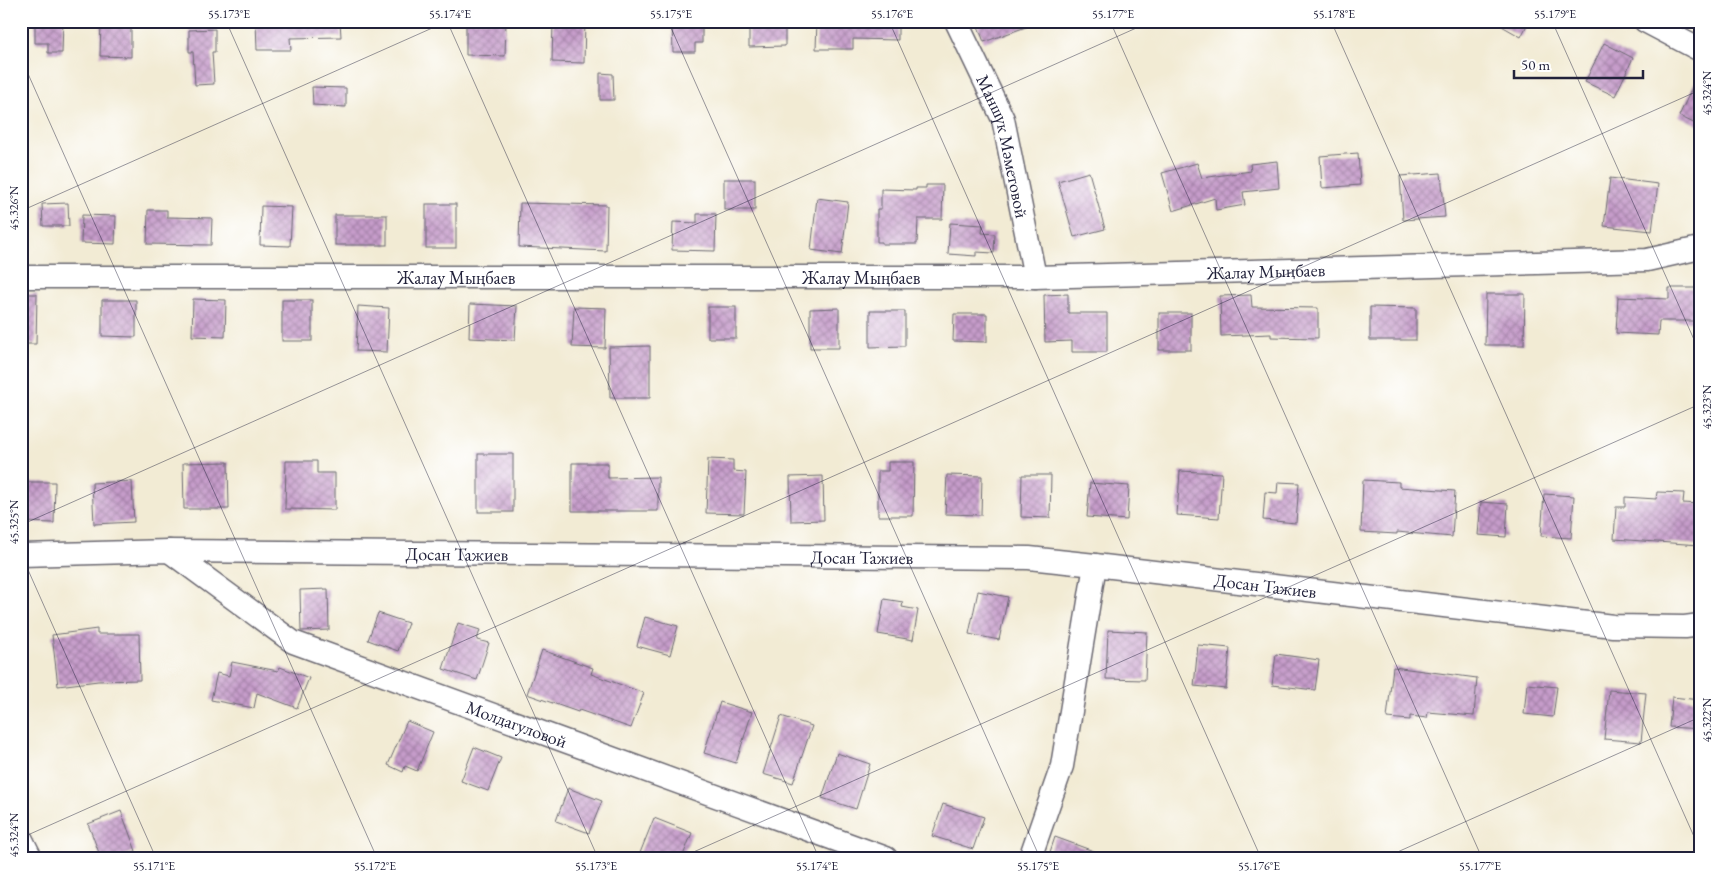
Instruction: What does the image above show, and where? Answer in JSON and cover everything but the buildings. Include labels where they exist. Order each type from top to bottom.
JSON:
[{"type":"street","name":"Маншүк Мәметовой","points":[[956,21],[1003,120],[1035,277]]},
{"type":"street","points":[[1645,21],[1700,50]]},
{"type":"street","name":"Жалау Мыңбаев","points":[[21,277],[1035,277],[1647,260],[1700,248]]},
{"type":"street","name":"Досан Тажиев","points":[[21,555],[169,551],[1029,558],[1613,626],[1685,627],[1700,625]]},
{"type":"street","name":"Молдагуловой","points":[[169,551],[293,642],[886,858]]},
{"type":"street","points":[[1030,858],[1062,766],[1095,565]]},
{"type":"street","points":[[21,838],[31,858]]}]
